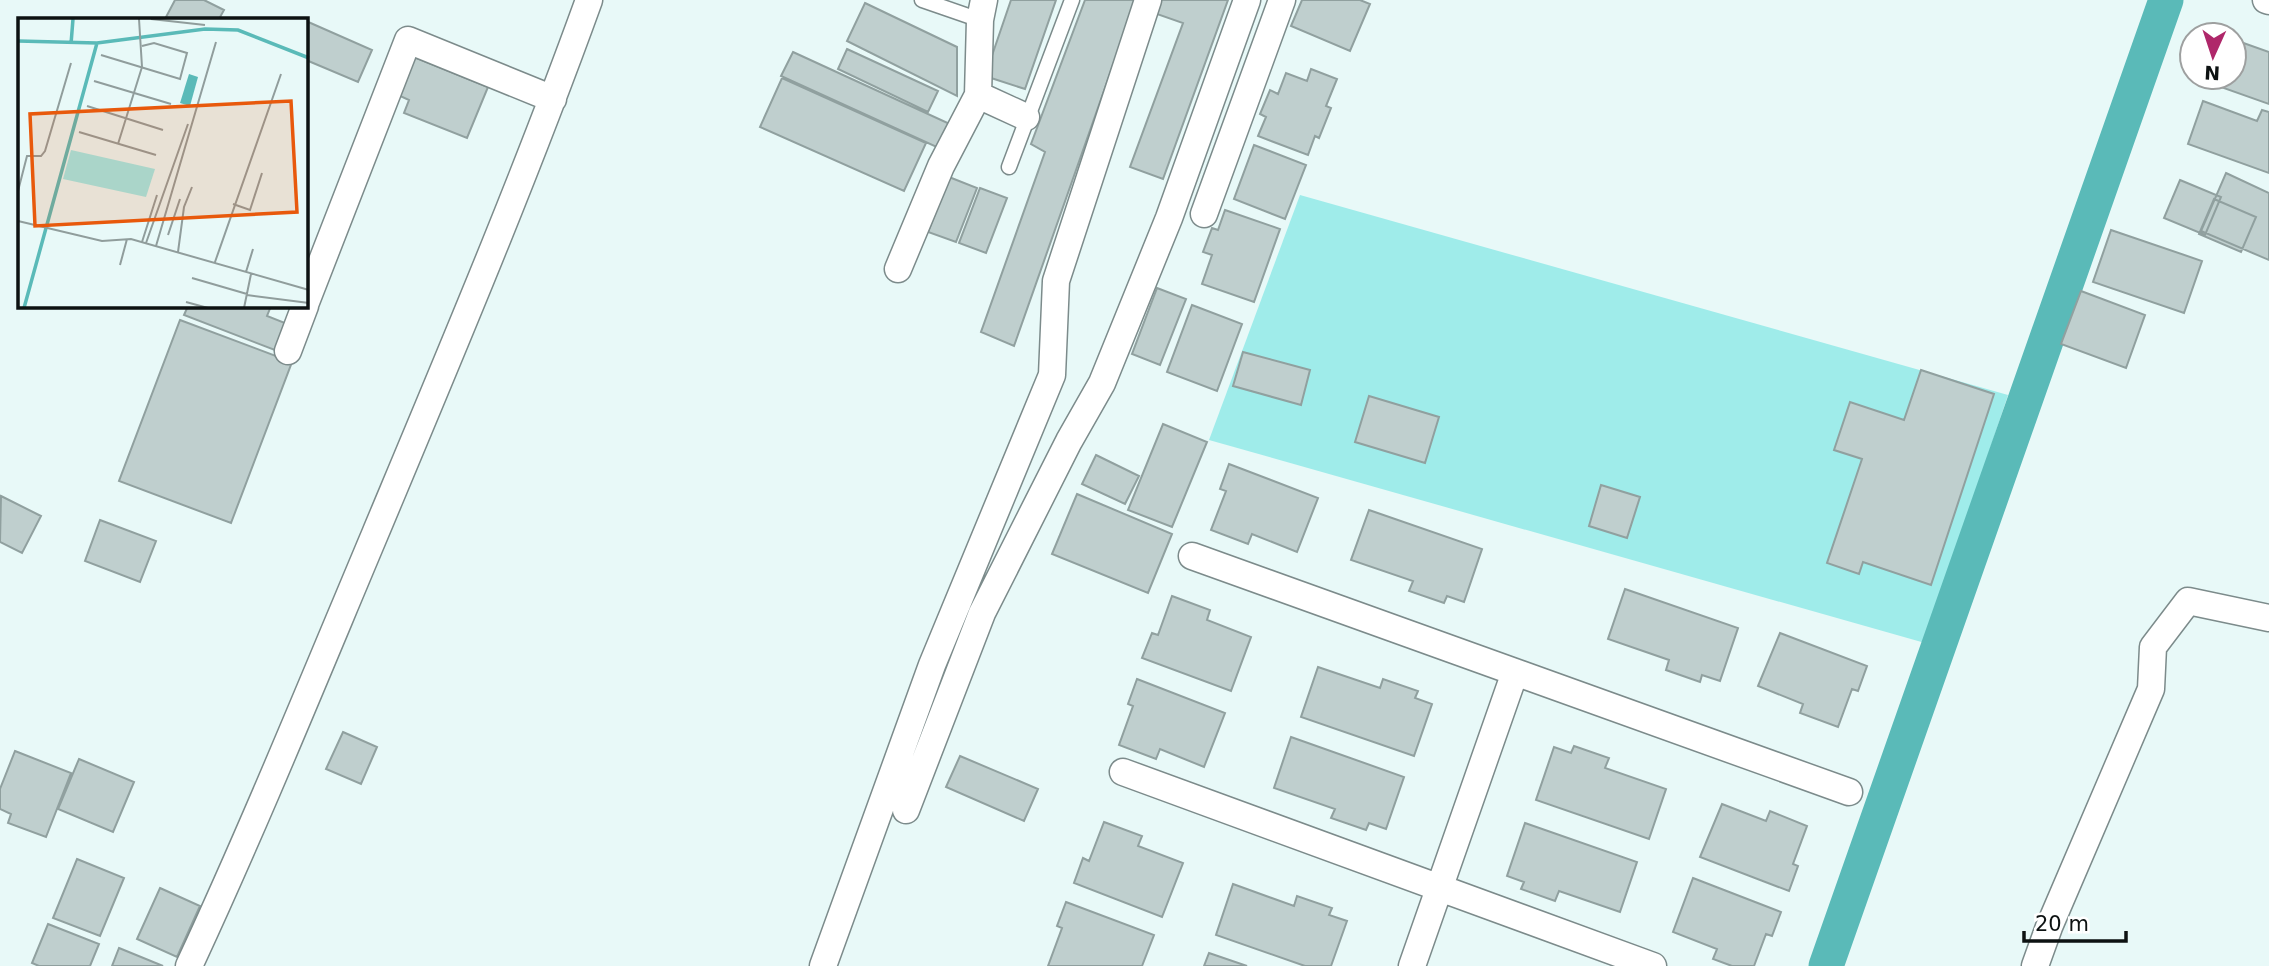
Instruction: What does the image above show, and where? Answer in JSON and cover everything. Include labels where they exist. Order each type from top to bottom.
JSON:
[{"type":"street","points":[[189,966],[243,848],[408,456],[553,99],[589,0]]},
{"type":"street","points":[[822,966],[932,666],[1052,374],[1056,281],[1148,0]]},
{"type":"street","points":[[906,810],[982,613],[1069,441],[1102,383],[1169,218],[1247,0]]},
{"type":"street","points":[[1204,214],[1282,0]]},
{"type":"street","points":[[898,269],[941,166],[978,95],[982,10]]},
{"type":"street","points":[[308,296],[408,40],[553,99]]},
{"type":"street","points":[[978,95],[1026,117]]},
{"type":"street","points":[[288,351],[304,308]]},
{"type":"street","points":[[1192,556],[1849,792]]},
{"type":"street","points":[[2035,966],[2151,689],[2153,647],[2188,601],[2269,618]]},
{"type":"street","points":[[1412,966],[1515,672]]},
{"type":"street","points":[[1123,772],[1653,966]]},
{"type":"lane","points":[[922,0],[982,10]]},
{"type":"lane","points":[[1009,167],[1072,0]]},
{"type":"shaded area","points":[[1300,195],[2008,395],[1925,643],[1209,440]]},
{"type":"building","points":[[175,0],[204,0],[224,10],[220,18],[166,18]]},
{"type":"building","points":[[1011,0],[1056,0],[1025,89],[985,76]]},
{"type":"building","points":[[1085,0],[1136,0],[1014,346],[981,332],[1045,152],[1031,144]]},
{"type":"building","points":[[1159,0],[1228,0],[1163,179],[1130,167],[1183,23],[1154,13]]},
{"type":"building","points":[[1302,0],[1360,0],[1370,4],[1350,51],[1291,26]]},
{"type":"building","points":[[865,3],[957,47],[957,96],[847,41]]},
{"type":"building","points":[[308,22],[372,50],[358,82],[308,61]]},
{"type":"building","points":[[2248,45],[2269,52],[2269,104],[2232,91],[2248,91]]},
{"type":"building","points":[[847,49],[938,91],[928,112],[838,69]]},
{"type":"building","points":[[793,52],[952,125],[941,149],[781,76]]},
{"type":"building","points":[[414,57],[488,87],[467,138],[404,113],[409,100],[398,95]]},
{"type":"building","points":[[1311,69],[1337,79],[1326,106],[1331,108],[1319,138],[1315,136],[1308,155],[1258,136],[1266,117],[1260,114],[1270,90],[1278,94],[1286,73],[1307,81]]},
{"type":"building","points":[[782,78],[926,143],[904,191],[760,127]]},
{"type":"building","points":[[2203,101],[2257,121],[2262,110],[2269,112],[2269,173],[2188,144]]},
{"type":"building","points":[[1254,145],[1306,165],[1285,219],[1234,199]]},
{"type":"building","points":[[2226,173],[2269,193],[2269,260],[2201,231]]},
{"type":"building","points":[[949,177],[977,188],[956,242],[928,232]]},
{"type":"building","points":[[2180,180],[2221,197],[2205,235],[2164,218]]},
{"type":"building","points":[[980,188],[1007,198],[986,253],[959,243]]},
{"type":"building","points":[[2214,199],[2256,217],[2241,252],[2199,234]]},
{"type":"building","points":[[1225,210],[1280,229],[1254,302],[1202,284],[1212,255],[1203,252],[1212,228],[1218,230]]},
{"type":"building","points":[[2111,230],[2202,261],[2184,313],[2093,282]]},
{"type":"building","points":[[1157,288],[1186,299],[1160,365],[1132,354]]},
{"type":"building","points":[[2081,291],[2145,315],[2126,368],[2061,344]]},
{"type":"building","points":[[1192,305],[1242,324],[1217,391],[1167,372]]},
{"type":"building","points":[[187,308],[270,308],[267,316],[290,325],[280,352],[184,315]]},
{"type":"building","points":[[180,320],[292,362],[231,523],[119,481]]},
{"type":"building","points":[[1243,352],[1310,370],[1301,405],[1233,386]]},
{"type":"building","points":[[1921,370],[1994,394],[1931,585],[1863,562],[1859,574],[1827,563],[1862,459],[1834,450],[1850,402],[1904,420]]},
{"type":"building","points":[[1369,396],[1439,417],[1425,463],[1355,442]]},
{"type":"building","points":[[1163,424],[1207,442],[1172,527],[1128,510]]},
{"type":"building","points":[[1096,455],[1139,476],[1125,504],[1082,484]]},
{"type":"building","points":[[1229,464],[1318,498],[1297,552],[1252,534],[1248,544],[1211,530],[1226,491],[1220,489]]},
{"type":"building","points":[[1601,485],[1640,497],[1627,538],[1589,526]]},
{"type":"building","points":[[1077,494],[1172,534],[1148,593],[1052,554]]},
{"type":"building","points":[[1,496],[41,516],[22,553],[0,542]]},
{"type":"building","points":[[1369,510],[1482,549],[1464,602],[1447,596],[1444,603],[1409,591],[1413,581],[1351,560]]},
{"type":"building","points":[[100,520],[156,541],[140,582],[85,561]]},
{"type":"building","points":[[1625,589],[1738,628],[1720,681],[1702,675],[1700,682],[1666,670],[1669,660],[1608,639]]},
{"type":"building","points":[[1172,596],[1210,610],[1207,620],[1251,637],[1231,691],[1142,658],[1152,633],[1158,635]]},
{"type":"building","points":[[1780,633],[1867,666],[1858,691],[1852,689],[1838,727],[1800,713],[1803,704],[1758,686]]},
{"type":"building","points":[[1318,667],[1380,688],[1383,679],[1418,691],[1415,698],[1432,704],[1414,756],[1301,717]]},
{"type":"building","points":[[1137,679],[1225,713],[1204,767],[1160,749],[1156,759],[1119,745],[1133,706],[1128,704]]},
{"type":"building","points":[[343,732],[377,747],[361,784],[326,769]]},
{"type":"building","points":[[1291,737],[1404,777],[1386,829],[1369,823],[1366,830],[1331,818],[1335,809],[1274,788]]},
{"type":"building","points":[[1574,746],[1609,758],[1605,768],[1666,789],[1649,839],[1536,800],[1554,747],[1571,753]]},
{"type":"building","points":[[15,751],[71,773],[46,837],[8,823],[11,814],[0,809],[0,789]]},
{"type":"building","points":[[960,756],[1038,789],[1024,821],[946,787]]},
{"type":"building","points":[[79,759],[134,782],[113,832],[58,809]]},
{"type":"building","points":[[1722,804],[1766,821],[1770,811],[1807,826],[1793,864],[1798,866],[1789,891],[1700,857]]},
{"type":"building","points":[[1104,822],[1142,836],[1138,846],[1183,863],[1162,917],[1074,883],[1083,858],[1089,861]]},
{"type":"building","points":[[1525,823],[1637,862],[1620,912],[1559,891],[1555,901],[1521,889],[1524,882],[1507,876]]},
{"type":"building","points":[[77,859],[124,878],[100,936],[53,918]]},
{"type":"building","points":[[1693,878],[1781,912],[1772,936],[1766,934],[1754,966],[1732,966],[1713,959],[1717,949],[1673,932]]},
{"type":"building","points":[[1233,884],[1294,906],[1297,896],[1332,908],[1329,915],[1347,921],[1331,966],[1305,966],[1216,935]]},
{"type":"building","points":[[160,888],[200,906],[177,957],[137,939]]},
{"type":"building","points":[[1066,902],[1154,935],[1142,966],[1048,966],[1062,928],[1057,926]]},
{"type":"building","points":[[48,924],[99,944],[90,966],[39,966],[32,963]]},
{"type":"building","points":[[119,948],[163,966],[112,966]]},
{"type":"building","points":[[1209,953],[1247,966],[1204,966]]},
{"type":"waterway","points":[[1826,966],[2166,0]]}]
